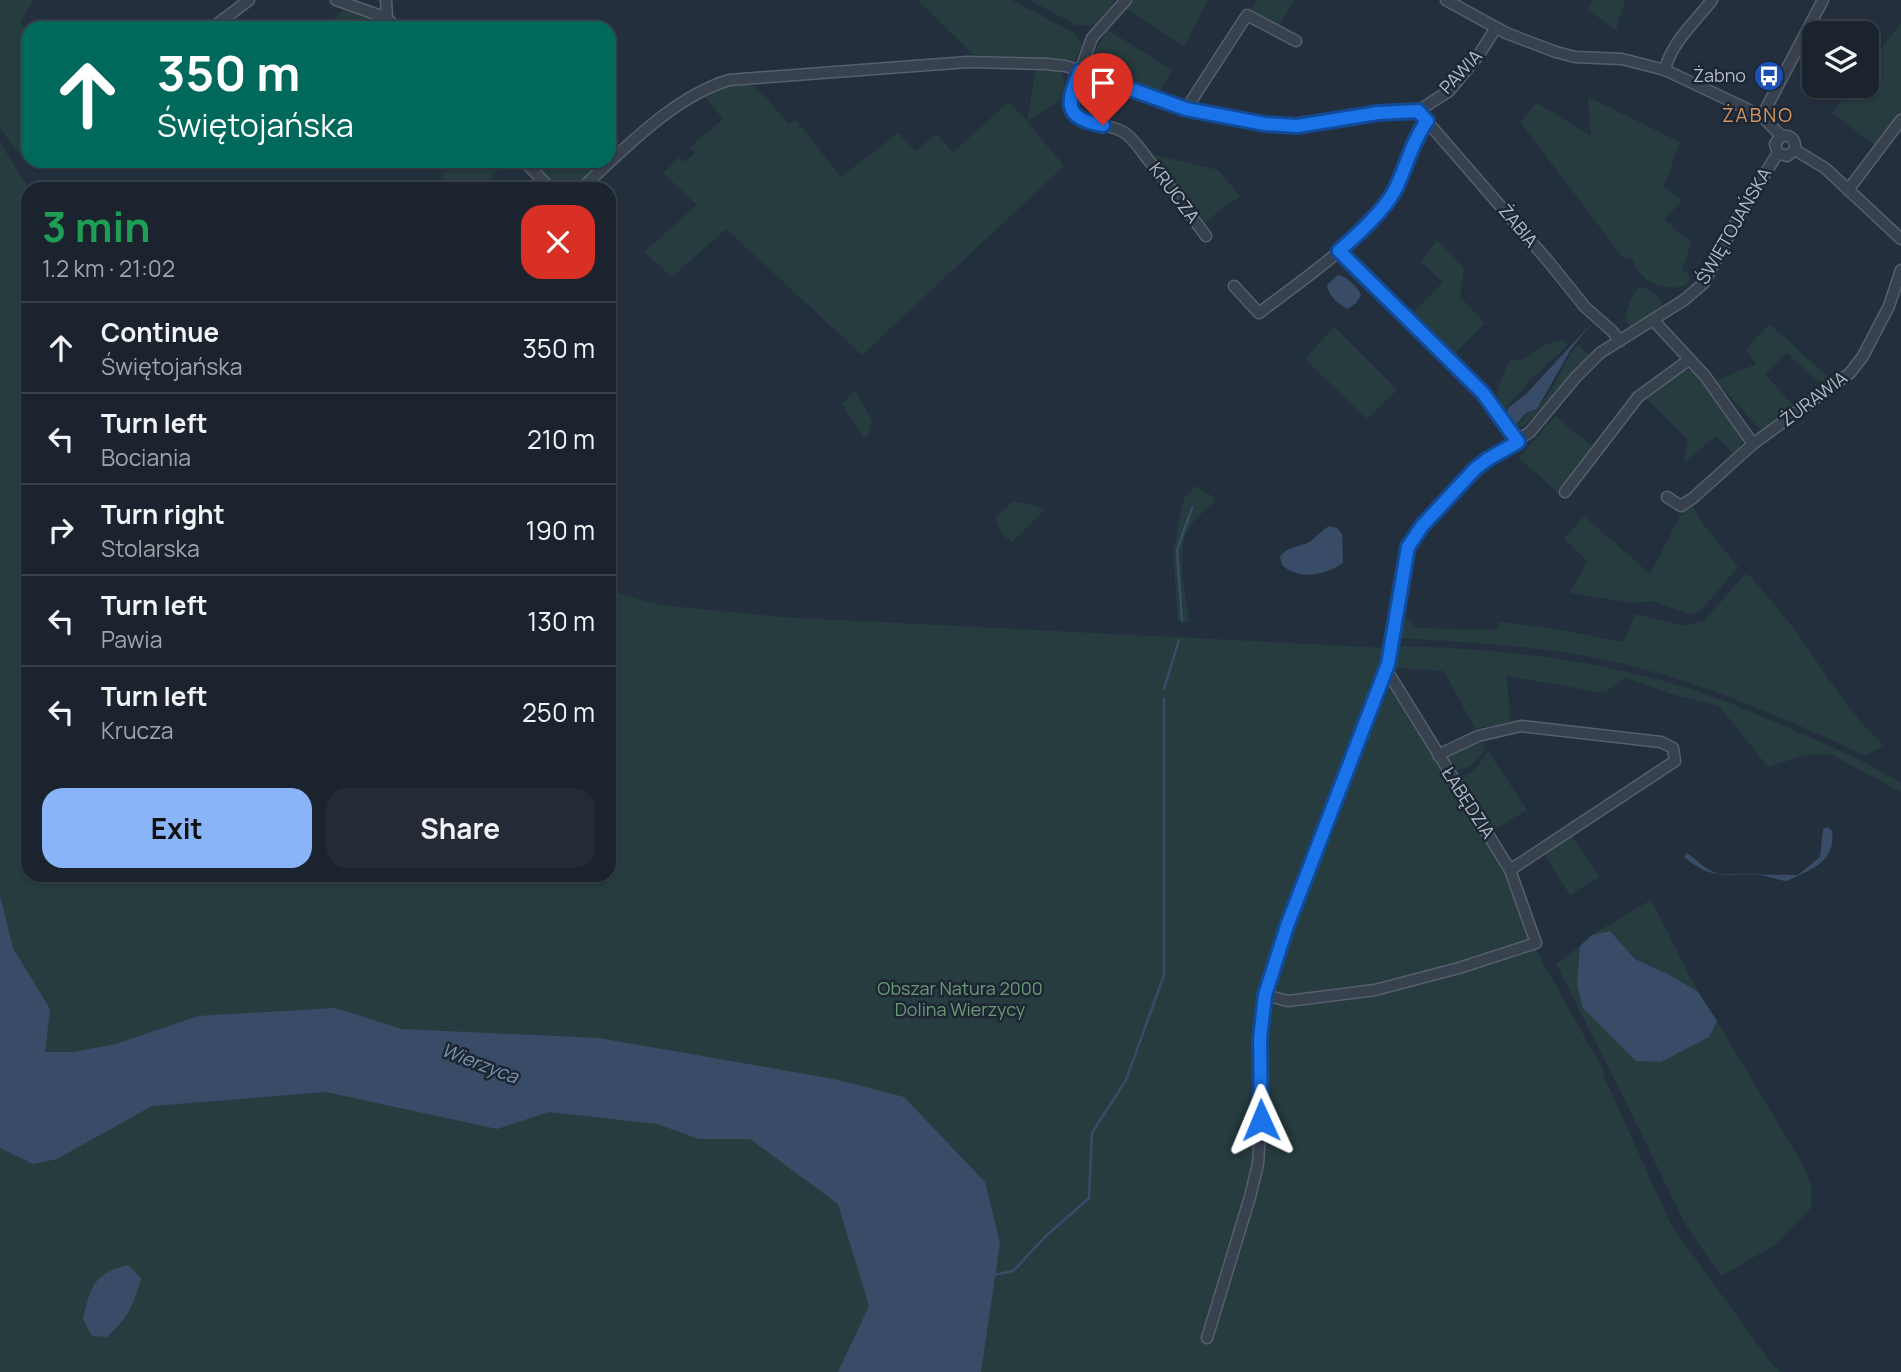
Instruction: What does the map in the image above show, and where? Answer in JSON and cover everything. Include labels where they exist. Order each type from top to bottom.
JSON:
[{"type":"street","points":[[221,21],[249,0]]},
{"type":"street","points":[[336,0],[390,21]]},
{"type":"street","points":[[386,0],[387,18]]},
{"type":"street","points":[[1080,71],[1092,38],[1126,0]]},
{"type":"street","points":[[1446,0],[1496,27],[1556,52],[1575,57],[1622,59],[1665,70],[1762,116],[1781,136]]},
{"type":"street","points":[[1665,70],[1667,60],[1674,49],[1712,0]]},
{"type":"street","points":[[1762,116],[1823,0]]},
{"type":"street","points":[[1186,109],[1247,15],[1296,41]]},
{"type":"street","name":"PAWIA","points":[[616,158],[650,127],[698,93],[721,82],[745,77],[968,62],[1046,64],[1080,71],[1186,109],[1242,121],[1297,126],[1378,113],[1418,111],[1449,91],[1496,27]]},
{"type":"street","name":"KRUCZA","points":[[1080,71],[1070,99],[1073,112],[1083,121],[1110,126],[1129,136],[1206,236]]},
{"type":"street","name":"ŻABIA","points":[[1418,111],[1585,307],[1620,341]]},
{"type":"street","points":[[1848,190],[1901,120]]},
{"type":"street","points":[[1234,286],[1259,313],[1339,251],[1391,197],[1427,121]]},
{"type":"street","points":[[1787,135],[1793,138],[1795,149],[1787,156],[1778,153],[1775,144],[1781,136],[1787,135]]},
{"type":"street","points":[[1795,149],[1812,158],[1901,239]]},
{"type":"street","name":"ŚWIĘTOJAŃSKA","points":[[1207,1338],[1258,1164],[1261,1120],[1260,1039],[1265,995],[1287,926],[1386,669],[1406,557],[1415,533],[1475,469],[1530,432],[1590,362],[1685,300],[1704,283],[1744,208],[1778,153]]},
{"type":"street","points":[[531,168],[544,182]]},
{"type":"street","name":"PAWIA","points":[[589,182],[604,168]]},
{"type":"street","points":[[1339,251],[1483,393],[1518,442]]},
{"type":"street","name":"ŻURAWIA","points":[[1667,497],[1681,506],[1693,498],[1753,444],[1850,373],[1863,356],[1889,306],[1901,270]]},
{"type":"street","points":[[1654,321],[1720,395],[1753,444]]},
{"type":"street","points":[[1566,492],[1638,397],[1690,359]]},
{"type":"street","name":"ŁABĘDZIA","points":[[1265,995],[1288,1001],[1375,990],[1460,968],[1536,943],[1510,870],[1386,669]]},
{"type":"street","points":[[1438,755],[1478,736],[1521,726],[1661,742],[1673,748],[1675,761],[1510,870]]},
{"type":"green space","points":[[0,0],[34,0],[21,21],[21,154],[0,128]]},
{"type":"green space","points":[[918,0],[1011,0],[1075,33],[1082,45],[1075,61],[974,55]]},
{"type":"green space","points":[[1030,0],[1116,0],[1095,25],[1076,25]]},
{"type":"green space","points":[[1133,0],[1208,0],[1184,46],[1126,9]]},
{"type":"green space","points":[[1257,0],[1295,0],[1278,27],[1251,11]]},
{"type":"green space","points":[[1593,0],[1625,0],[1616,30],[1587,9]]},
{"type":"green space","points":[[348,10],[377,19],[331,21]]},
{"type":"green space","points":[[1901,23],[1901,115],[1876,146],[1832,113],[1844,98],[1879,98],[1879,51]]},
{"type":"green space","points":[[1108,30],[1172,70],[1159,95],[1096,70],[1089,60]]},
{"type":"green space","points":[[1036,69],[1061,72],[1065,80],[1061,99],[1027,122],[1064,166],[862,355],[726,229],[672,277],[644,252],[697,205],[663,173],[679,157],[685,162],[695,152],[690,147],[723,119],[704,96],[720,86],[750,84],[766,97],[788,124],[796,120],[841,177],[898,133],[916,151],[936,134],[953,152],[1009,102],[1027,121]]},
{"type":"green space","points":[[1588,97],[1680,142],[1664,186],[1682,200],[1665,219],[1692,242],[1682,268],[1691,278],[1685,286],[1667,287],[1652,283],[1640,272],[1632,257],[1624,259],[1520,122],[1537,103],[1591,136]]},
{"type":"green space","name":"Obszar Natura 2000 Dolina Wierzycy","points":[[0,143],[25,182],[21,182],[21,882],[616,882],[616,593],[660,605],[781,617],[1387,648],[1386,661],[1510,884],[1537,952],[1605,1073],[1603,1074],[1671,1225],[1774,1367],[1781,1372],[0,1372]]},
{"type":"green space","points":[[1151,154],[1218,170],[1240,196],[1205,222]]},
{"type":"green space","points":[[448,168],[500,168],[487,182],[447,182],[441,176]]},
{"type":"green space","points":[[535,168],[594,168],[580,182],[548,182]]},
{"type":"green space","points":[[1437,240],[1464,268],[1460,297],[1485,323],[1451,357],[1410,316],[1443,282],[1421,262]]},
{"type":"green space","points":[[1645,287],[1662,301],[1661,307],[1631,326],[1626,323],[1629,304],[1638,288]]},
{"type":"green space","points":[[1770,324],[1832,381],[1824,387],[1787,353],[1765,374],[1796,409],[1762,432],[1716,381],[1756,364],[1746,349]]},
{"type":"green space","points":[[1334,327],[1397,390],[1367,419],[1305,359]]},
{"type":"green space","points":[[1562,340],[1568,345],[1532,378],[1505,409],[1498,402],[1497,389],[1510,359],[1522,360],[1544,345]]},
{"type":"green space","points":[[1578,344],[1589,355],[1524,426],[1513,427],[1542,403]]},
{"type":"green space","points":[[1682,371],[1696,371],[1740,429],[1742,442],[1735,456],[1716,436],[1683,464],[1688,440],[1644,397]]},
{"type":"green space","points":[[855,390],[872,421],[869,435],[864,438],[842,404]]},
{"type":"green space","points":[[1555,416],[1593,447],[1557,492],[1519,458]]},
{"type":"green space","points":[[1196,486],[1213,497],[1214,502],[1193,522],[1184,540],[1182,575],[1189,622],[1178,621],[1173,553],[1184,498]]},
{"type":"green space","points":[[1014,501],[1044,510],[1012,542],[1000,530],[996,516]]},
{"type":"green space","points":[[1692,505],[1704,525],[1738,567],[1700,612],[1687,614],[1653,601],[1634,603],[1570,593],[1587,561],[1564,539],[1584,516],[1650,574],[1680,516]]},
{"type":"green space","points":[[1745,574],[1751,577],[1782,614],[1849,707],[1884,745],[1866,756],[1729,697],[1672,677],[1613,662],[1523,647],[1401,638],[1403,614],[1417,628],[1497,630],[1499,622],[1551,628],[1623,642],[1635,614],[1684,626],[1704,621]]},
{"type":"green space","points":[[1398,646],[1479,650],[1560,659],[1679,686],[1736,705],[1847,754],[1901,783],[1901,792],[1830,754],[1806,755],[1768,767],[1719,706],[1671,694],[1625,678],[1604,693],[1507,676],[1510,722],[1475,729],[1444,671],[1395,668]]},
{"type":"green space","points":[[1480,739],[1486,748],[1476,761],[1463,769],[1452,770],[1445,758]]},
{"type":"green space","points":[[1488,751],[1527,810],[1492,831],[1455,776],[1471,772]]},
{"type":"green space","points":[[1572,836],[1599,877],[1570,895],[1544,855]]},
{"type":"green space","points":[[1651,900],[1698,992],[1635,959],[1610,931],[1592,935]]},
{"type":"green space","points":[[1580,946],[1577,984],[1636,1061],[1661,1062],[1708,1037],[1717,1021],[1804,1167],[1812,1188],[1811,1208],[1775,1245],[1721,1276],[1685,1224],[1556,964]]},
{"type":"water","points":[[1338,275],[1351,282],[1361,295],[1348,309],[1334,300],[1328,289],[1327,285]]},
{"type":"water","points":[[1591,324],[1571,349],[1537,409],[1526,413],[1515,426],[1511,423],[1508,408],[1526,394]]},
{"type":"water","points":[[1329,526],[1337,528],[1342,534],[1343,563],[1328,571],[1304,575],[1282,565],[1280,557],[1283,553],[1311,541]]},
{"type":"water","points":[[1828,827],[1832,831],[1832,842],[1826,857],[1813,868],[1787,881],[1759,875],[1718,874],[1798,875],[1820,857],[1823,829]]},
{"type":"water","points":[[1687,853],[1718,874],[1703,870],[1684,857]]},
{"type":"water","name":"Wierzyca","points":[[0,895],[13,948],[50,1009],[45,1052],[73,1052],[116,1044],[198,1016],[335,1008],[402,1029],[599,1038],[834,1079],[904,1097],[985,1182],[1000,1243],[981,1372],[838,1372],[869,1306],[838,1204],[750,1139],[699,1139],[657,1124],[549,1112],[497,1129],[326,1092],[152,1106],[57,1159],[33,1164],[0,1148]]},
{"type":"water","points":[[1610,931],[1635,959],[1698,992],[1717,1021],[1709,1037],[1661,1062],[1636,1061],[1583,1008],[1577,984],[1580,946],[1592,935]]},
{"type":"water","points":[[128,1265],[141,1278],[129,1310],[107,1337],[92,1336],[83,1319],[95,1283],[107,1273]]},
{"type":"waterway","points":[[1182,621],[1177,550],[1192,508]]},
{"type":"waterway","points":[[1164,689],[1179,640]]},
{"type":"waterway","points":[[994,1275],[1013,1271],[1046,1236],[1089,1198],[1092,1133],[1126,1080],[1164,975],[1164,699]]},
{"type":"place","name":"Żabno","points":[[1769,76]]},
{"type":"district","name":"ŻABNO","points":[[1758,115]]},
{"type":"route","points":[[1103,125],[1083,121],[1075,116],[1071,109],[1070,99],[1080,71],[1186,109],[1265,124],[1297,126],[1378,113],[1418,111],[1427,121],[1420,131],[1394,192],[1339,251],[1483,393],[1518,442],[1475,469],[1415,533],[1408,547],[1388,664],[1287,926],[1265,995],[1260,1039],[1261,1120]]}]
